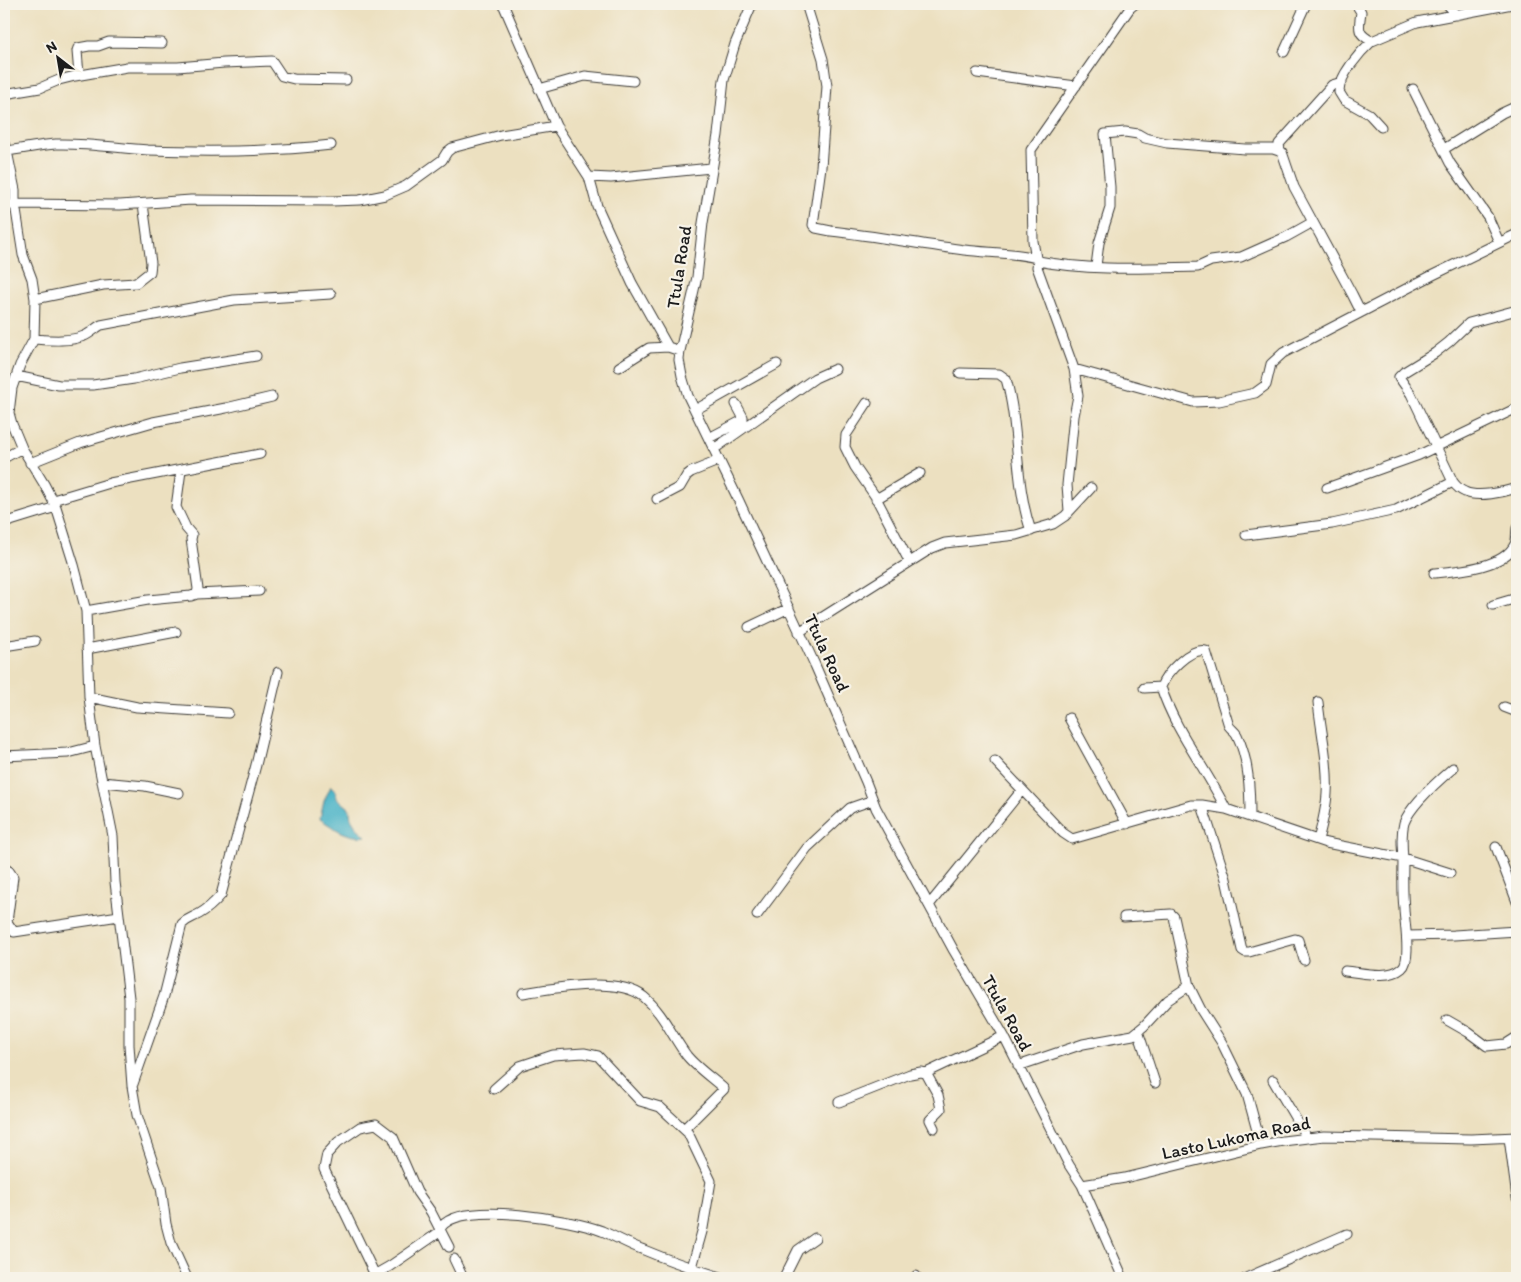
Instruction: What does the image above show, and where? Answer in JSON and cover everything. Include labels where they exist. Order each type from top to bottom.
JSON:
[{"type":"street","points":[[503,4],[556,126],[589,177],[597,206],[632,283],[668,347]]},
{"type":"street","name":"Ttula Road","points":[[752,4],[735,44],[724,80],[718,134],[711,168],[695,286],[680,350],[679,360],[682,376],[688,396],[789,608],[873,800],[983,1003],[1004,1036],[1082,1186],[1123,1278]]},
{"type":"street","points":[[806,4],[823,59],[827,86],[821,167],[813,225],[816,228],[831,232],[932,244],[970,251],[1022,255],[1050,263],[1096,266],[1198,267],[1211,261],[1241,257],[1286,237],[1313,222]]},
{"type":"street","points":[[1069,511],[1067,484],[1078,396],[1074,369],[1037,267],[1033,241],[1031,150],[1130,8],[1135,4]]},
{"type":"street","points":[[1284,52],[1306,4]]},
{"type":"street","points":[[1356,4],[1361,12],[1359,30],[1362,35],[1372,41]]},
{"type":"street","points":[[1447,4],[1457,14]]},
{"type":"street","points":[[1381,127],[1369,114],[1344,100],[1339,92],[1339,87],[1361,51],[1372,41],[1417,22],[1512,4]]},
{"type":"street","points":[[79,75],[78,48],[98,46],[109,42],[162,43]]},
{"type":"street","points":[[4,94],[40,88],[59,80],[79,75],[128,67],[178,68],[224,63],[272,61],[282,76],[346,80]]},
{"type":"street","points":[[977,73],[1076,86]]},
{"type":"street","points":[[539,89],[584,76],[633,81]]},
{"type":"street","points":[[1342,82],[1332,85],[1279,144],[1294,187],[1358,306],[1363,310]]},
{"type":"street","points":[[1413,90],[1450,163],[1488,218],[1499,242],[1504,241]]},
{"type":"street","points":[[1444,149],[1502,113],[1517,106]]},
{"type":"street","points":[[4,206],[15,204],[120,205],[191,200],[360,200],[385,195],[406,186],[442,160],[452,148],[501,135],[556,126]]},
{"type":"street","points":[[1096,266],[1099,243],[1110,208],[1105,134],[1125,132],[1167,143],[1280,151]]},
{"type":"street","points":[[187,1278],[166,1224],[162,1187],[137,1114],[132,1086],[129,1046],[129,998],[115,882],[113,836],[102,782],[89,697],[86,611],[74,565],[54,503],[22,448],[12,424],[10,413],[8,388],[34,339],[35,298],[32,279],[23,255],[15,204],[15,190],[5,148],[78,144],[148,150],[194,150],[302,148],[331,145]]},
{"type":"street","points":[[589,177],[611,178],[711,168]]},
{"type":"street","points":[[35,298],[103,284],[136,283],[143,279],[150,272],[151,262],[143,204]]},
{"type":"street","points":[[1074,369],[1193,402],[1219,401],[1255,393],[1266,385],[1271,364],[1283,352],[1517,234]]},
{"type":"street","points":[[34,339],[79,338],[101,325],[234,300],[331,294]]},
{"type":"street","points":[[1517,310],[1469,323],[1436,353],[1404,372],[1400,377],[1411,394],[1453,482],[1461,490],[1467,494],[1496,493],[1517,488]]},
{"type":"street","points":[[619,367],[649,348],[668,347],[680,350]]},
{"type":"street","points":[[16,376],[59,385],[93,385],[256,356]]},
{"type":"street","points":[[695,410],[777,364]]},
{"type":"street","points":[[714,449],[815,378],[835,369]]},
{"type":"street","points":[[960,373],[999,374],[1006,378],[1015,424],[1024,513],[1031,531]]},
{"type":"street","points":[[30,463],[80,442],[119,433],[153,422],[272,397]]},
{"type":"street","points":[[867,402],[846,435],[846,447],[855,467],[876,499],[909,561]]},
{"type":"street","points":[[709,438],[743,420],[736,404]]},
{"type":"street","points":[[1327,488],[1436,448],[1517,408]]},
{"type":"street","points":[[4,458],[22,448]]},
{"type":"street","points":[[4,523],[54,503],[110,484],[260,454]]},
{"type":"street","points":[[657,499],[680,487],[691,472],[718,459]]},
{"type":"street","points":[[180,471],[176,507],[186,528],[192,535],[197,594]]},
{"type":"street","points":[[876,499],[920,473]]},
{"type":"street","points":[[1246,535],[1332,524],[1396,510],[1453,482]]},
{"type":"street","points":[[799,632],[932,548],[945,543],[986,540],[1016,535],[1060,520],[1090,488]]},
{"type":"street","points":[[1434,573],[1476,568],[1504,556],[1515,543],[1517,528]]},
{"type":"street","points":[[86,611],[197,594],[259,591]]},
{"type":"street","points":[[1493,605],[1517,598]]},
{"type":"street","points":[[749,628],[789,608]]},
{"type":"street","points":[[87,649],[176,632]]},
{"type":"street","points":[[4,646],[35,641]]},
{"type":"street","points":[[1161,687],[1170,672],[1181,661],[1193,653],[1202,650],[1206,651],[1230,726],[1236,732],[1245,761],[1250,791],[1250,817]]},
{"type":"street","points":[[132,1086],[164,996],[182,924],[187,918],[199,914],[211,906],[221,895],[278,672]]},
{"type":"street","points":[[1144,688],[1161,687]]},
{"type":"street","points":[[1161,687],[1182,731],[1213,782],[1226,809]]},
{"type":"street","points":[[89,697],[137,707],[228,713]]},
{"type":"street","points":[[1318,702],[1325,758],[1327,794],[1318,840]]},
{"type":"street","points":[[1504,707],[1517,712]]},
{"type":"street","points":[[1069,718],[1127,824]]},
{"type":"street","points":[[4,756],[68,754],[96,746]]},
{"type":"street","points":[[995,761],[1063,833],[1072,839],[1191,806],[1202,805],[1226,809],[1318,840],[1403,858],[1450,873]]},
{"type":"street","points":[[1345,970],[1386,974],[1400,970],[1405,963],[1407,936],[1404,908],[1402,839],[1404,823],[1427,792],[1453,768]]},
{"type":"street","points":[[102,782],[145,786],[179,793]]},
{"type":"street","points":[[929,905],[1022,790]]},
{"type":"street","points":[[757,915],[807,848],[850,808],[873,800]]},
{"type":"street","points":[[1202,805],[1226,879],[1242,950],[1249,952],[1295,939],[1298,940],[1304,960]]},
{"type":"street","points":[[1496,847],[1517,902]]},
{"type":"street","points":[[4,868],[13,877],[7,922],[14,932],[119,916]]},
{"type":"street","points":[[1124,917],[1171,914],[1175,920],[1189,986],[1201,1010],[1222,1042],[1246,1094],[1261,1145]]},
{"type":"street","points":[[1407,936],[1454,936],[1517,931]]},
{"type":"street","points":[[523,993],[586,984],[620,987],[642,995],[661,1015],[687,1057],[724,1089],[684,1130]]},
{"type":"street","points":[[1018,1066],[1069,1048],[1126,1038],[1138,1032],[1168,1000],[1189,986]]},
{"type":"street","points":[[1447,1020],[1487,1046],[1506,1044],[1517,1037]]},
{"type":"street","points":[[1138,1032],[1155,1083]]},
{"type":"street","points":[[839,1102],[910,1074],[926,1073],[1004,1036]]},
{"type":"street","points":[[494,1089],[520,1066],[553,1055],[584,1052],[598,1056],[640,1101],[660,1107],[684,1130],[692,1140],[711,1181],[703,1228],[689,1278]]},
{"type":"street","points":[[926,1073],[941,1104],[941,1109],[930,1120],[934,1128]]},
{"type":"street","points":[[1273,1080],[1307,1138]]},
{"type":"street","points":[[449,1247],[442,1228],[417,1192],[393,1137],[376,1124],[360,1127],[338,1142],[327,1154],[324,1169],[372,1277],[390,1266],[442,1228],[455,1217],[502,1213],[558,1220],[602,1231],[691,1269],[724,1278]]},
{"type":"street","name":"Lasto Lukoma Road","points":[[1082,1186],[1125,1178],[1261,1145],[1324,1136],[1513,1138]]},
{"type":"street","points":[[1513,1138],[1517,1198]]},
{"type":"street","points":[[1246,1278],[1347,1234]]},
{"type":"street","points":[[784,1278],[798,1250],[815,1238]]},
{"type":"street","points":[[454,1259],[463,1278]]},
{"type":"water","points":[[331,786],[335,790],[337,798],[349,808],[351,818],[357,828],[366,836],[348,834],[320,819],[324,801]]}]
